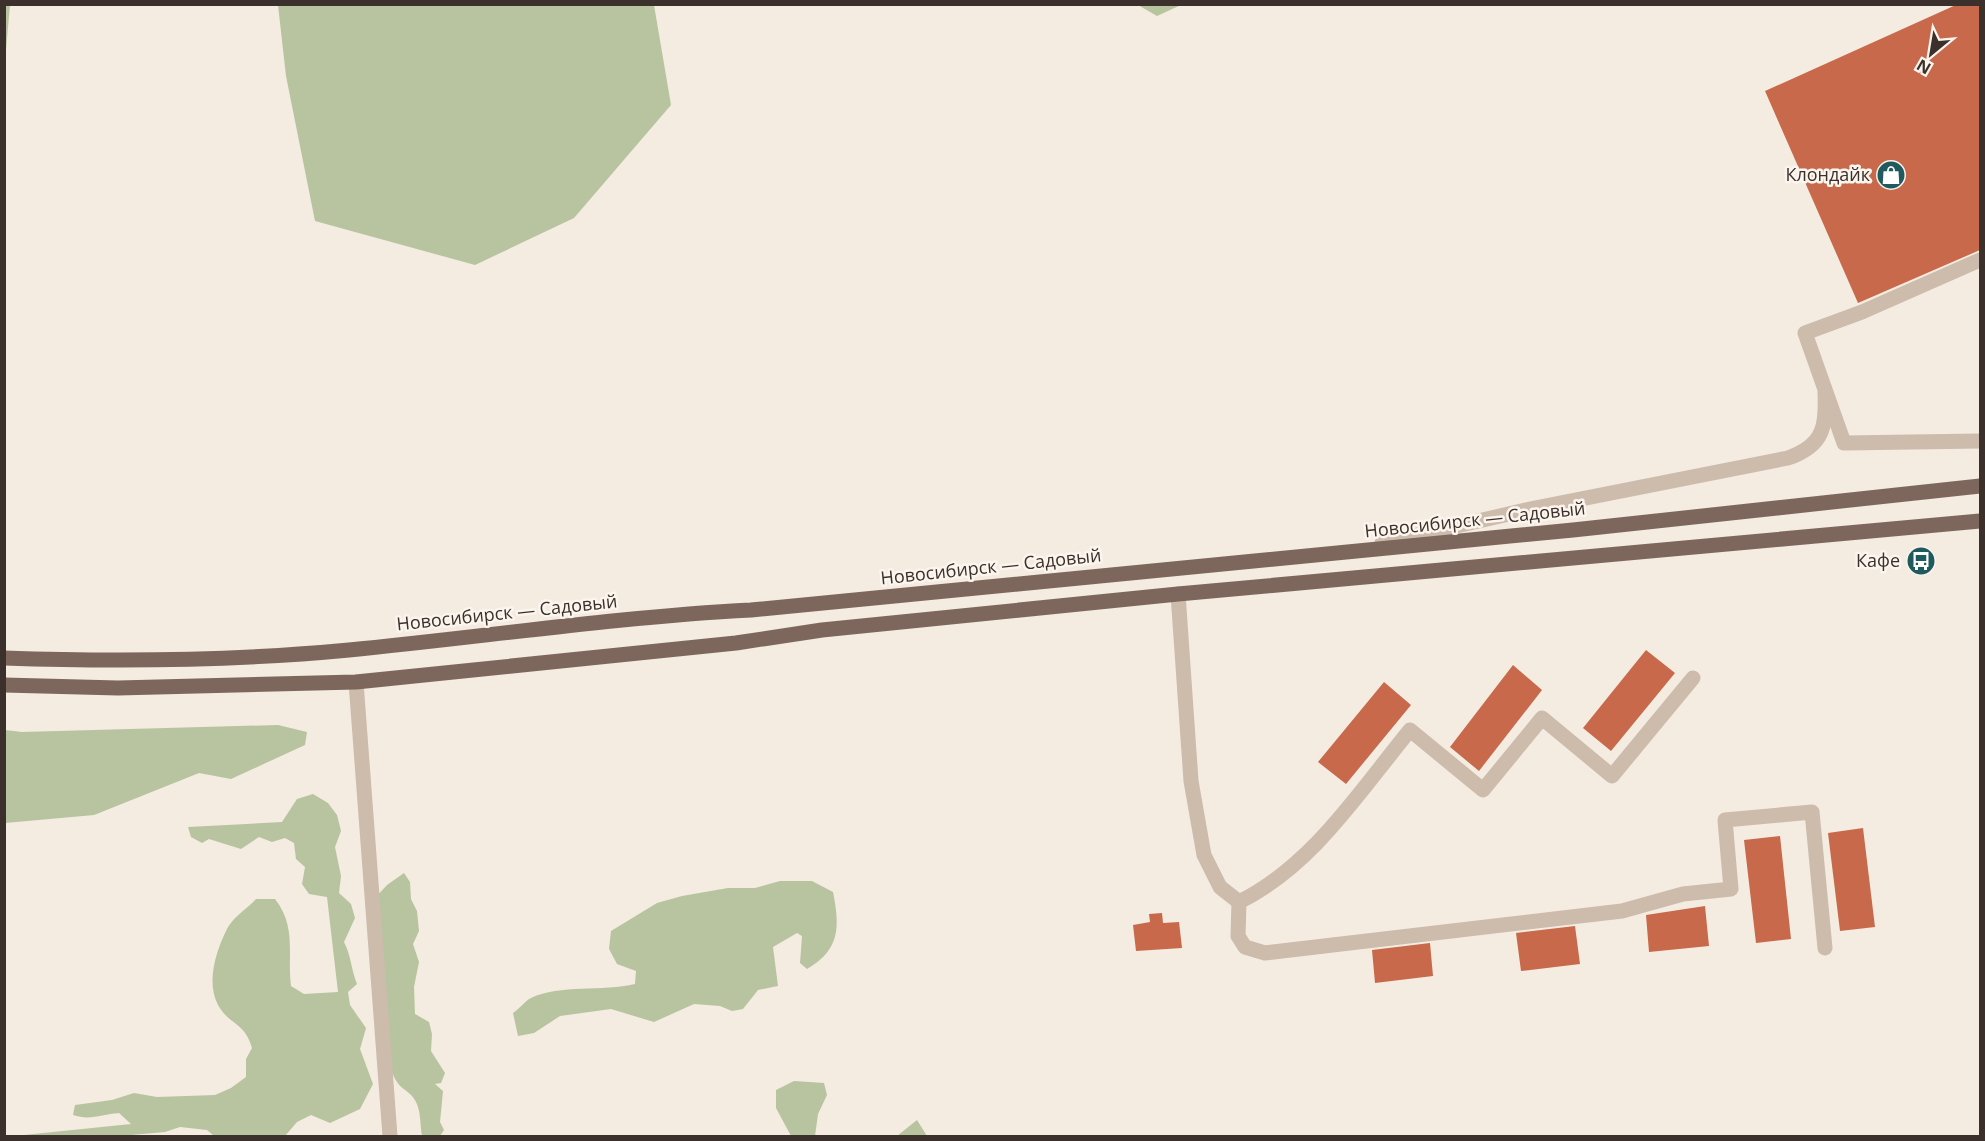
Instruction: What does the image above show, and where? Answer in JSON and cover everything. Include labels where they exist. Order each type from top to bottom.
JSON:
[{"type":"main road","name":"Новосибирск — Садовый","points":[[4,658],[117,662],[221,659],[349,650],[641,618],[751,610],[1347,552],[1980,486]]},
{"type":"main road","points":[[4,685],[118,688],[356,682],[736,643],[822,630],[1178,594],[1980,521]]},
{"type":"street","points":[[1980,260],[1862,312],[1805,333],[1844,443],[1980,441]]},
{"type":"street","points":[[1347,552],[1546,506],[1796,455],[1804,452],[1818,440],[1826,422],[1825,390]]},
{"type":"street","points":[[1178,594],[1191,781],[1204,855],[1220,887],[1239,902]]},
{"type":"street","points":[[1239,902],[1259,892],[1305,857],[1410,730],[1483,790],[1542,718],[1612,776],[1694,678]]},
{"type":"street","points":[[356,682],[390,1137]]},
{"type":"street","points":[[1239,902],[1238,936],[1245,947],[1265,952],[1622,911],[1683,894],[1731,889],[1725,820],[1812,812],[1825,948]]},
{"type":"green space","points":[[1138,4],[1181,5],[1157,16]]},
{"type":"green space","points":[[4,5],[10,5],[5,61]]},
{"type":"green space","points":[[278,5],[654,5],[671,105],[574,218],[475,265],[315,221],[286,76]]},
{"type":"green space","points":[[278,725],[307,732],[305,745],[231,779],[199,773],[94,815],[5,823],[5,730],[22,732]]},
{"type":"green space","points":[[313,794],[328,803],[337,815],[341,831],[335,847],[341,876],[339,893],[351,904],[355,918],[344,942],[357,984],[348,992],[350,1005],[366,1028],[360,1049],[373,1084],[360,1109],[330,1123],[311,1115],[297,1122],[285,1136],[214,1136],[207,1130],[180,1127],[165,1132],[120,1136],[14,1136],[131,1124],[119,1113],[91,1117],[73,1115],[75,1105],[112,1100],[134,1093],[157,1097],[215,1095],[231,1088],[246,1077],[246,1059],[252,1048],[245,1033],[222,1012],[218,1005],[214,996],[213,977],[219,947],[229,925],[256,899],[275,899],[282,909],[289,930],[291,986],[304,994],[338,992],[327,897],[309,894],[302,884],[305,867],[296,859],[294,843],[285,838],[272,842],[259,837],[241,849],[209,839],[202,843],[191,837],[188,827],[282,822],[297,799]]},
{"type":"green space","points":[[404,873],[410,882],[411,899],[417,911],[419,931],[413,944],[419,962],[414,987],[415,1014],[429,1022],[432,1034],[431,1051],[445,1073],[441,1083],[435,1084],[443,1091],[440,1122],[444,1130],[440,1136],[422,1136],[418,1106],[410,1094],[401,1087],[392,1072],[374,899],[387,885]]},
{"type":"green space","points":[[780,881],[812,881],[833,892],[837,916],[835,936],[826,954],[807,969],[800,963],[802,936],[797,933],[773,947],[778,986],[758,990],[743,1009],[732,1011],[720,1006],[694,1004],[654,1022],[611,1009],[560,1016],[534,1033],[518,1036],[513,1013],[531,998],[555,991],[635,984],[636,971],[617,964],[609,949],[611,931],[657,903],[728,888],[755,888]]},
{"type":"green space","points":[[794,1081],[824,1083],[827,1095],[818,1114],[815,1136],[791,1136],[776,1108],[776,1090]]},
{"type":"green space","points":[[917,1120],[927,1136],[897,1136]]},
{"type":"building","name":"Клондайк","points":[[1958,4],[1980,4],[1980,250],[1858,303],[1765,91]]},
{"type":"building","points":[[1646,650],[1675,673],[1611,751],[1583,728]]},
{"type":"building","points":[[1513,665],[1542,690],[1479,771],[1450,747]]},
{"type":"building","points":[[1384,682],[1411,705],[1346,784],[1318,762]]},
{"type":"building","points":[[1863,828],[1875,927],[1840,931],[1828,833]]},
{"type":"building","points":[[1780,836],[1791,939],[1756,943],[1744,840]]},
{"type":"building","points":[[1705,906],[1709,946],[1649,952],[1646,915]]},
{"type":"building","points":[[1162,913],[1163,923],[1179,922],[1182,948],[1136,951],[1133,925],[1150,922],[1149,914]]},
{"type":"building","points":[[1575,926],[1580,964],[1521,971],[1516,933]]},
{"type":"building","points":[[1430,943],[1433,976],[1375,983],[1372,950]]},
{"type":"place","name":"Клондайк","points":[[1891,175]]},
{"type":"place","name":"Кафе","points":[[1921,561]]}]
